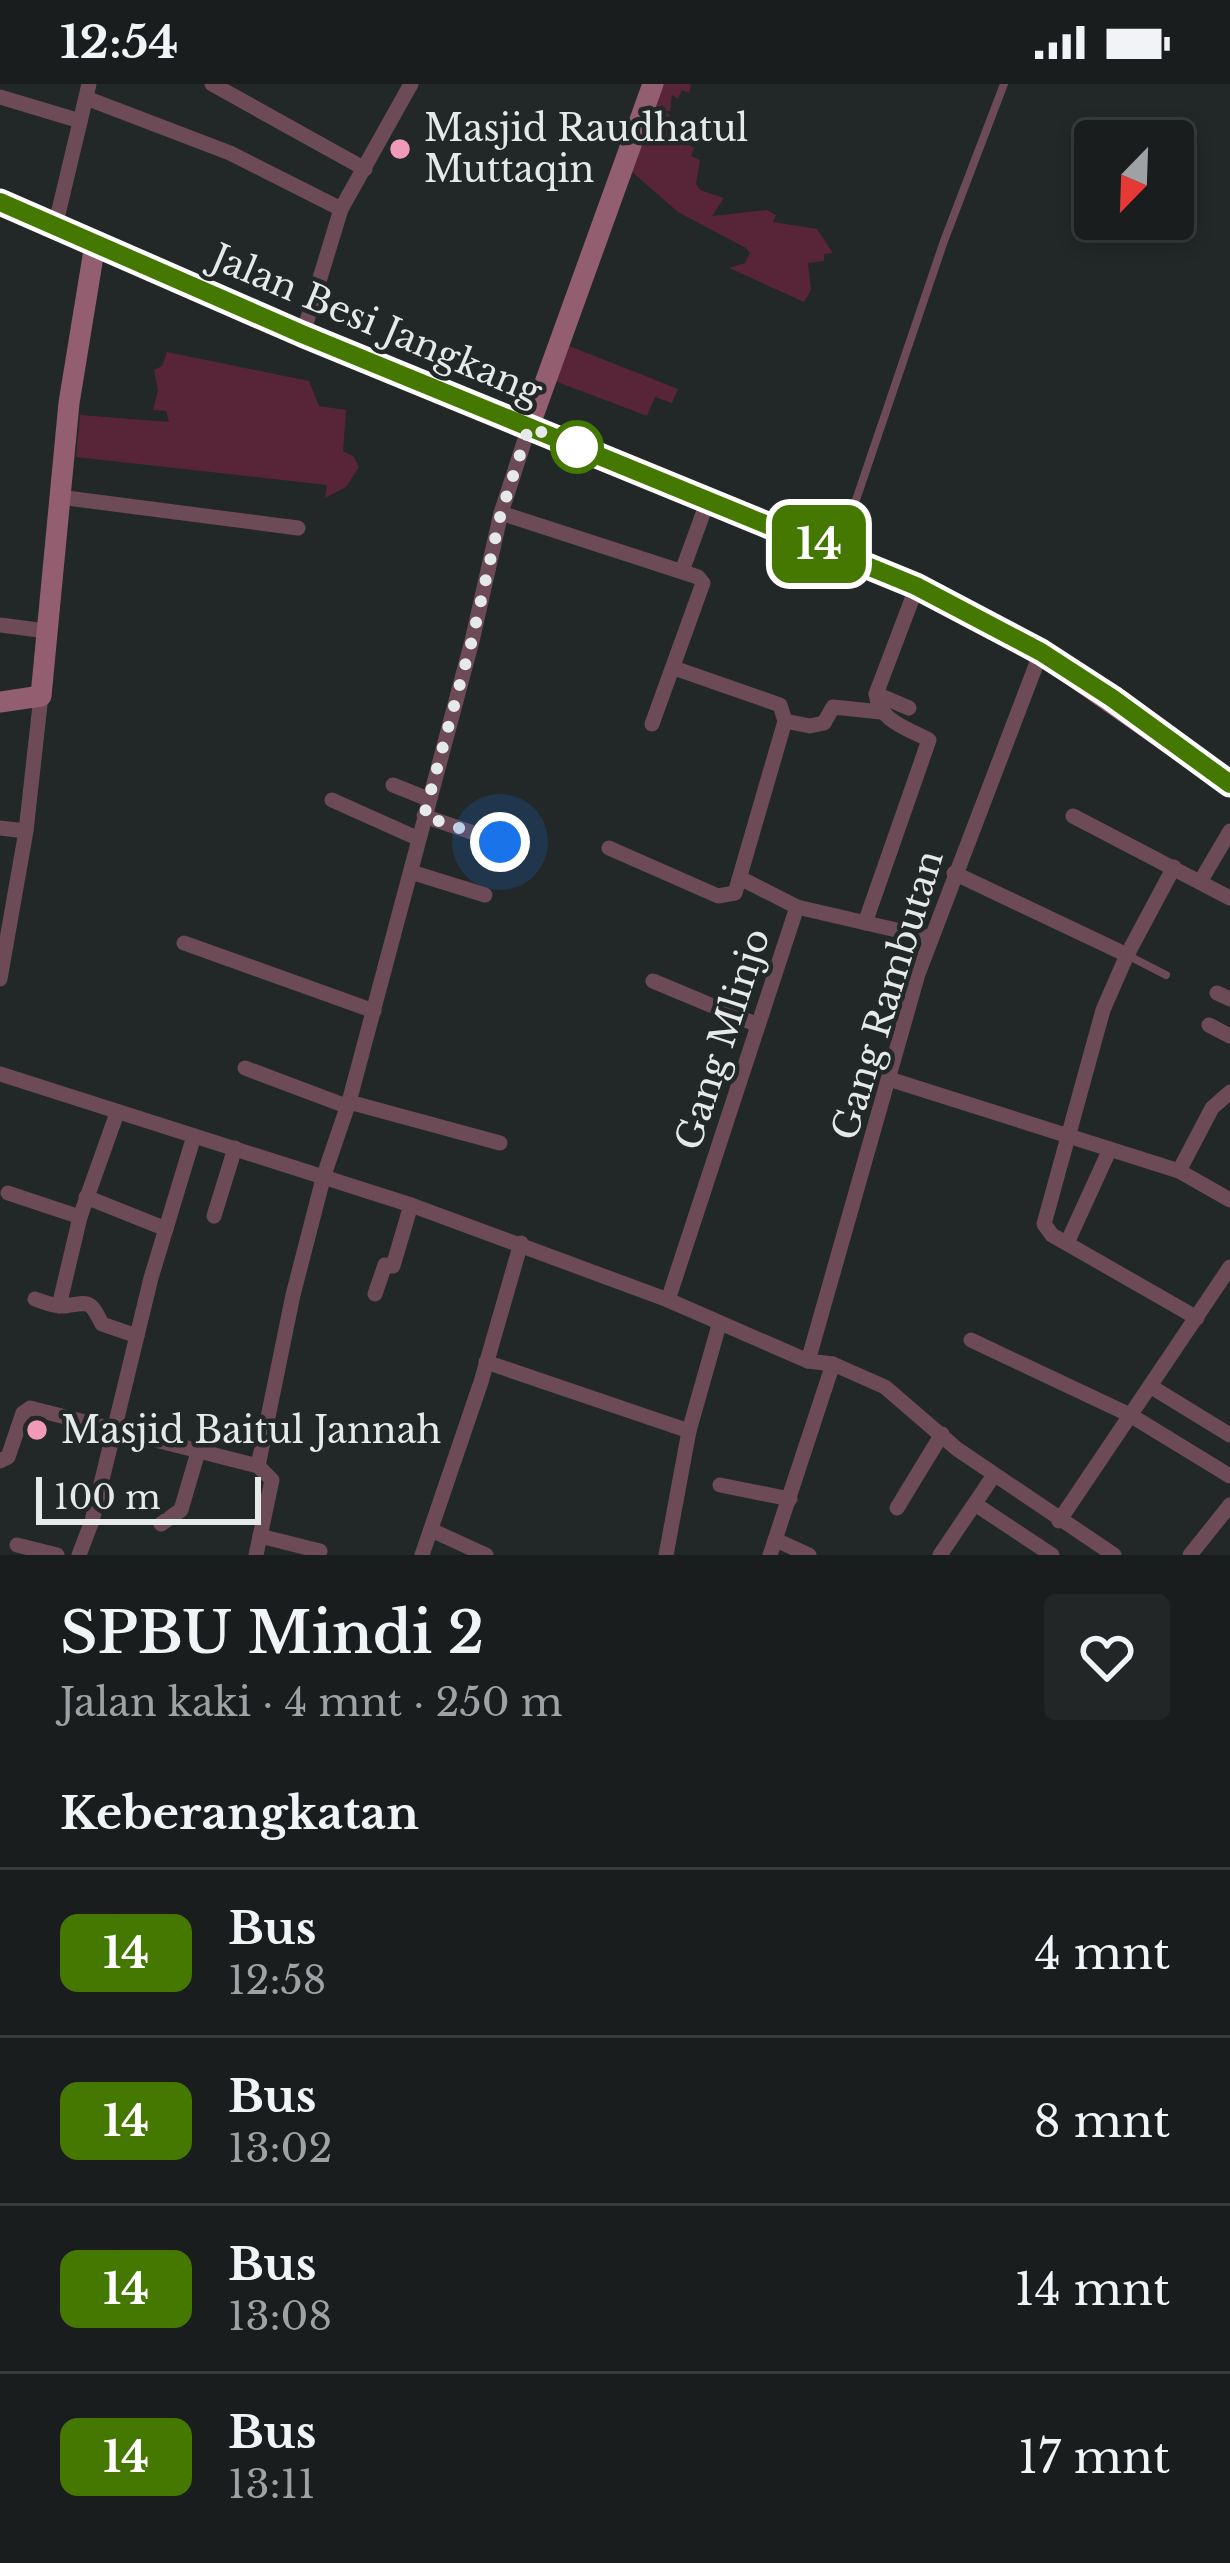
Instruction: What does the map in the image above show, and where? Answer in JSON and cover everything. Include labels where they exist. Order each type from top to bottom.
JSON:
[{"type":"main road","name":"Jalan Besi Jangkang","points":[[0,202],[302,334],[916,586],[1041,652],[1230,784]]},
{"type":"street","points":[[212,84],[365,170]]},
{"type":"street","points":[[302,334],[341,208],[411,84]]},
{"type":"street","points":[[258,1466],[293,1295],[411,872],[501,513],[653,84]]},
{"type":"street","points":[[55,226],[87,91],[341,208]]},
{"type":"street","points":[[0,97],[80,121]]},
{"type":"street","points":[[0,979],[26,831],[77,336],[95,244]]},
{"type":"street","points":[[59,497],[298,528]]},
{"type":"street","points":[[682,572],[708,500]]},
{"type":"street","points":[[501,513],[698,577],[703,590],[652,724]]},
{"type":"street","points":[[881,712],[876,694],[916,586]]},
{"type":"street","points":[[0,625],[46,631]]},
{"type":"street","name":"Gang Rambutan","points":[[808,1361],[931,938],[1041,652]]},
{"type":"street","points":[[674,668],[780,705],[785,721],[810,726],[824,723],[833,707],[881,712],[928,740],[865,923]]},
{"type":"street","points":[[876,694],[909,708]]},
{"type":"street","points":[[0,702],[41,696]]},
{"type":"street","name":"Gang Mlinjo","points":[[668,1300],[796,907],[740,878],[785,721]]},
{"type":"street","points":[[393,785],[428,799]]},
{"type":"street","points":[[332,800],[419,839]]},
{"type":"street","points":[[424,816],[500,842]]},
{"type":"street","points":[[1073,816],[1230,898]]},
{"type":"street","points":[[0,828],[26,831]]},
{"type":"street","points":[[1200,881],[1230,831]]},
{"type":"street","points":[[609,848],[718,896],[735,893],[740,878]]},
{"type":"street","points":[[1174,867],[1102,1010],[1044,1224],[1067,1243],[1197,1318]]},
{"type":"street","points":[[411,872],[484,895]]},
{"type":"street","points":[[954,873],[1126,955]]},
{"type":"street","points":[[796,907],[931,938]]},
{"type":"street","points":[[184,943],[374,1011]]},
{"type":"street","points":[[653,981],[758,1025]]},
{"type":"street","points":[[1209,1025],[1230,1036]]},
{"type":"street","points":[[245,1067],[348,1104],[500,1143]]},
{"type":"street","points":[[0,1074],[412,1205],[668,1300],[808,1361],[833,1364],[885,1387],[994,1475],[1114,1555]]},
{"type":"street","points":[[890,1079],[1179,1171],[1225,1196],[1230,1174]]},
{"type":"street","points":[[1179,1171],[1212,1108],[1230,1092]]},
{"type":"street","points":[[59,1306],[86,1197],[117,1113]]},
{"type":"street","points":[[79,1555],[194,1136]]},
{"type":"street","points":[[214,1216],[235,1148]]},
{"type":"street","points":[[1067,1243],[1110,1149]]},
{"type":"street","points":[[8,1193],[80,1217]]},
{"type":"street","points":[[86,1197],[166,1228]]},
{"type":"street","points":[[375,1294],[385,1265],[393,1266],[412,1205]]},
{"type":"street","points":[[422,1555],[521,1243]]},
{"type":"street","points":[[1059,1520],[1229,1272]]},
{"type":"street","points":[[35,1299],[59,1306],[86,1303],[94,1307],[102,1324],[136,1336]]},
{"type":"street","points":[[666,1555],[689,1432],[719,1325]]},
{"type":"street","points":[[971,1340],[1130,1415],[1230,1476]]},
{"type":"street","points":[[486,1362],[689,1432]]},
{"type":"street","points":[[809,1555],[773,1547],[833,1364]]},
{"type":"street","points":[[1150,1385],[1230,1435]]},
{"type":"street","points":[[0,1462],[8,1457],[23,1413],[30,1408],[258,1466],[272,1480],[256,1555]]},
{"type":"street","points":[[898,1508],[942,1434]]},
{"type":"street","points":[[161,1524],[181,1510],[198,1452]]},
{"type":"street","points":[[940,1555],[994,1475]]},
{"type":"street","points":[[720,1485],[790,1499]]},
{"type":"street","points":[[975,1504],[1052,1555]]},
{"type":"street","points":[[1190,1555],[1230,1505]]},
{"type":"street","points":[[431,1530],[486,1555]]},
{"type":"street","points":[[260,1536],[320,1552]]},
{"type":"street","points":[[17,1545],[57,1555]]},
{"type":"lane","points":[[838,552],[944,241],[1004,84]]},
{"type":"lane","points":[[1126,955],[1166,975]]},
{"type":"shaded area","points":[[653,84],[691,84],[689,93],[682,90],[678,99],[672,95],[670,111],[665,111],[676,121],[678,138],[694,148],[691,156],[700,160],[696,184],[700,190],[724,198],[712,216],[767,210],[776,215],[773,222],[817,229],[833,253],[824,254],[824,261],[808,263],[811,290],[804,302],[729,268],[745,263],[750,253],[746,248],[678,212],[624,165]]},
{"type":"shaded area","points":[[559,342],[678,389],[672,403],[655,397],[647,416],[547,378]]},
{"type":"shaded area","points":[[167,352],[309,381],[319,406],[346,410],[343,451],[359,467],[346,487],[325,498],[327,485],[76,457],[80,415],[169,422],[166,411],[153,410],[158,390],[154,370],[162,366]]},
{"type":"bus line","name":"14","points":[[0,202],[302,334],[916,586],[1041,652],[1230,784]]},
{"type":"place","name":"Masjid Raudhatul Muttaqin","points":[[400,149]]},
{"type":"place","name":"Masjid Baitul Jannah","points":[[37,1430]]},
{"type":"route","points":[[500,842],[424,816],[501,513],[529,427],[585,450],[577,447]]}]
